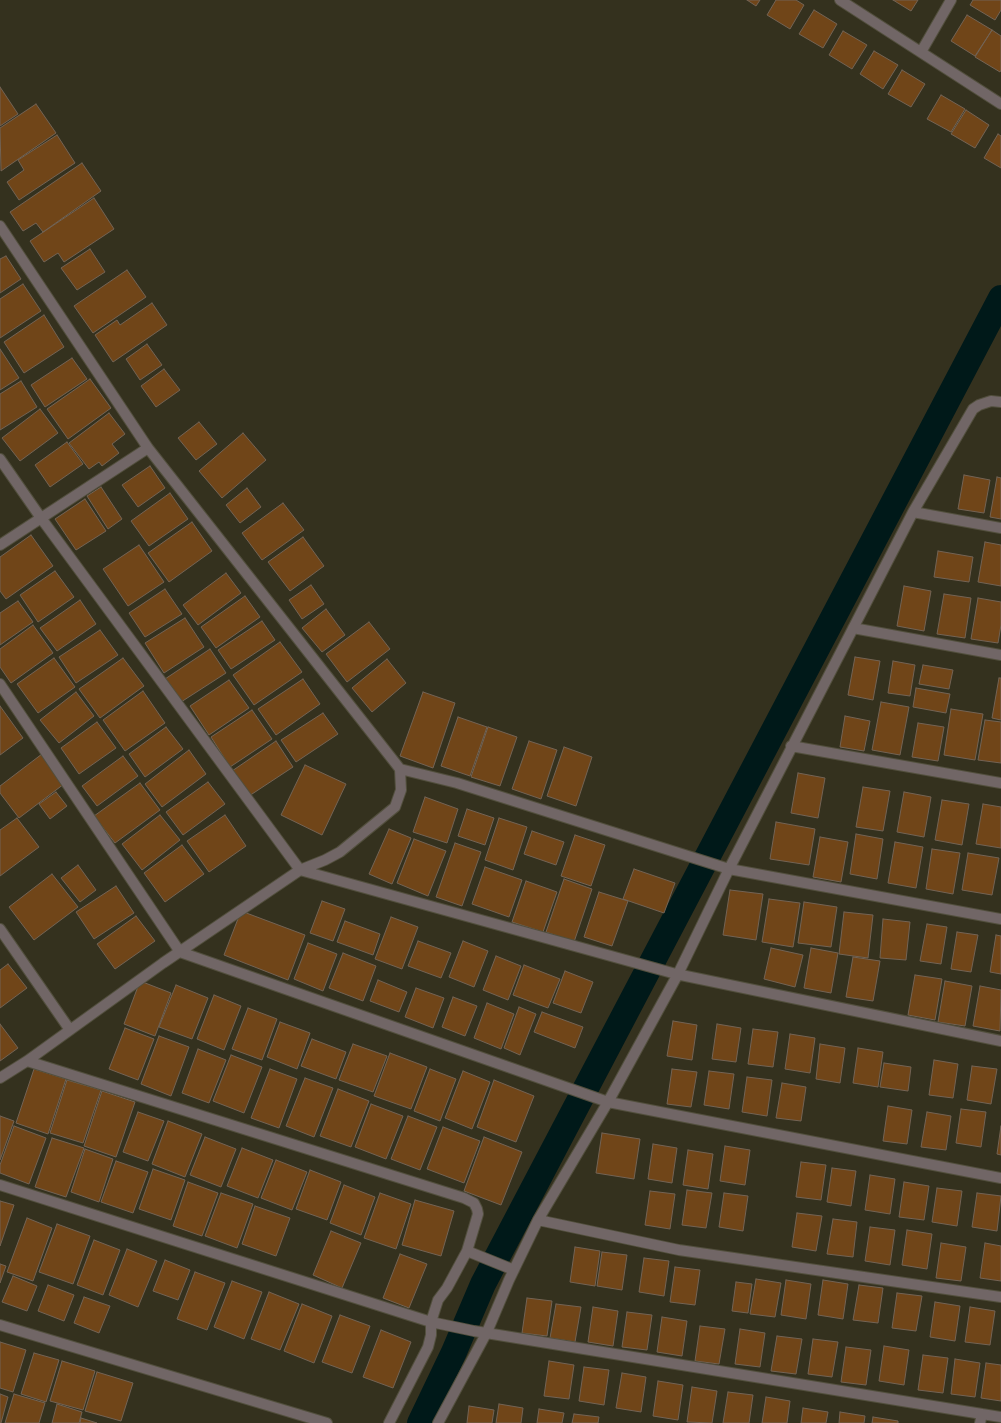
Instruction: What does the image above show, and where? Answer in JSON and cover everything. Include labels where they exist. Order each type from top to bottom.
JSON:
[{"type":"street","points":[[840,0],[1001,104]]},
{"type":"street","points":[[921,52],[951,0]]},
{"type":"street","points":[[0,226],[148,448],[400,769],[401,790],[395,807],[340,852],[300,870],[180,952],[27,1061],[0,1078]]},
{"type":"street","points":[[438,1423],[487,1332],[512,1268],[538,1220],[607,1102],[677,974],[791,746],[913,512],[973,409],[979,405],[991,402],[1001,402]]},
{"type":"street","points":[[0,544],[148,448]]},
{"type":"street","points":[[0,459],[40,518],[300,870],[677,974],[1001,1041]]},
{"type":"street","points":[[913,512],[1001,528]]},
{"type":"street","points":[[853,628],[1001,655]]},
{"type":"street","points":[[0,684],[180,952],[607,1102],[1001,1178]]},
{"type":"street","points":[[791,746],[1001,783]]},
{"type":"street","points":[[400,769],[457,783],[729,869],[1001,919]]},
{"type":"street","points":[[0,929],[70,1030]]},
{"type":"street","points":[[27,1061],[464,1198],[474,1203],[478,1214],[466,1251],[447,1288],[438,1300],[435,1323],[428,1346],[389,1423]]},
{"type":"street","points":[[0,1185],[435,1323],[981,1418],[1001,1417]]},
{"type":"street","points":[[538,1220],[679,1250],[1001,1297]]},
{"type":"street","points":[[466,1251],[512,1268]]},
{"type":"street","points":[[0,1325],[327,1423]]},
{"type":"building","points":[[747,0],[760,0],[756,6]]},
{"type":"building","points":[[776,0],[796,0],[804,5],[790,29],[767,15]]},
{"type":"building","points":[[893,0],[918,0],[911,11]]},
{"type":"building","points":[[973,0],[1001,0],[1001,10],[995,20],[970,5]]},
{"type":"building","points":[[814,10],[837,24],[823,48],[799,34]]},
{"type":"building","points":[[967,15],[992,30],[975,56],[951,41]]},
{"type":"building","points":[[992,30],[1001,36],[1000,72],[975,57]]},
{"type":"building","points":[[843,31],[867,45],[852,69],[829,55]]},
{"type":"building","points":[[874,51],[898,65],[883,89],[860,74]]},
{"type":"building","points":[[902,70],[925,84],[911,107],[888,94]]},
{"type":"building","points":[[0,87],[18,114],[0,126]]},
{"type":"building","points":[[941,95],[965,109],[951,132],[927,119]]},
{"type":"building","points":[[36,104],[56,133],[1,171],[0,128]]},
{"type":"building","points":[[966,110],[989,125],[975,148],[951,134]]},
{"type":"building","points":[[998,134],[1001,136],[1001,168],[984,158]]},
{"type":"building","points":[[57,135],[75,163],[19,200],[7,182],[24,170],[18,160]]},
{"type":"building","points":[[82,163],[101,191],[43,232],[36,223],[23,231],[10,212]]},
{"type":"building","points":[[94,198],[114,229],[64,262],[58,253],[44,262],[30,241]]},
{"type":"building","points":[[90,249],[105,272],[77,290],[61,268]]},
{"type":"building","points":[[6,256],[21,279],[0,293],[0,259]]},
{"type":"building","points":[[127,270],[146,297],[93,333],[74,306]]},
{"type":"building","points":[[23,284],[41,311],[0,338],[0,299]]},
{"type":"building","points":[[152,303],[167,325],[113,362],[95,335],[117,320],[120,325]]},
{"type":"building","points":[[44,315],[64,347],[24,373],[4,342]]},
{"type":"building","points":[[147,344],[162,365],[140,380],[126,359]]},
{"type":"building","points":[[0,349],[19,378],[0,390]]},
{"type":"building","points":[[72,358],[87,379],[45,407],[31,385]]},
{"type":"building","points":[[164,369],[180,390],[156,407],[141,386]]},
{"type":"building","points":[[90,379],[111,408],[68,439],[47,409]]},
{"type":"building","points":[[21,381],[37,407],[0,430],[0,394]]},
{"type":"building","points":[[40,409],[58,433],[20,461],[2,438]]},
{"type":"building","points":[[109,413],[125,434],[112,444],[119,453],[102,466],[99,462],[89,469],[69,443]]},
{"type":"building","points":[[199,422],[217,444],[196,460],[178,438]]},
{"type":"building","points":[[243,433],[266,460],[222,498],[199,471]]},
{"type":"building","points":[[67,442],[83,464],[50,487],[35,465]]},
{"type":"building","points":[[150,466],[165,488],[138,507],[122,485]]},
{"type":"building","points":[[964,475],[990,480],[984,513],[958,509]]},
{"type":"building","points":[[997,477],[1001,478],[1001,519],[990,517]]},
{"type":"building","points":[[101,487],[122,519],[108,529],[87,496]]},
{"type":"building","points":[[247,488],[261,507],[240,523],[226,505]]},
{"type":"building","points":[[170,493],[188,519],[149,546],[131,521]]},
{"type":"building","points":[[85,499],[106,531],[76,550],[55,519]]},
{"type":"building","points":[[283,503],[304,530],[262,560],[242,533]]},
{"type":"building","points":[[192,522],[212,551],[169,582],[148,553]]},
{"type":"building","points":[[31,535],[53,566],[6,599],[0,591],[0,557]]},
{"type":"building","points":[[303,537],[324,566],[290,591],[268,562]]},
{"type":"building","points":[[985,542],[1001,545],[1001,586],[978,582]]},
{"type":"building","points":[[139,545],[164,582],[128,606],[103,569]]},
{"type":"building","points":[[938,551],[973,557],[969,582],[934,577]]},
{"type":"building","points":[[55,571],[74,597],[38,622],[20,595]]},
{"type":"building","points":[[226,573],[241,593],[198,625],[183,605]]},
{"type":"building","points":[[311,585],[324,604],[302,619],[289,600]]},
{"type":"building","points":[[904,586],[931,591],[924,631],[897,626]]},
{"type":"building","points":[[165,589],[182,614],[145,637],[129,613]]},
{"type":"building","points":[[944,594],[971,598],[965,638],[937,634]]},
{"type":"building","points":[[245,596],[260,617],[216,648],[201,627]]},
{"type":"building","points":[[978,598],[1001,602],[1001,625],[998,643],[971,639]]},
{"type":"building","points":[[80,600],[96,624],[57,651],[40,628]]},
{"type":"building","points":[[18,601],[33,622],[0,645],[0,613]]},
{"type":"building","points":[[326,609],[345,635],[322,652],[302,628]]},
{"type":"building","points":[[185,618],[204,647],[164,673],[145,643]]},
{"type":"building","points":[[262,621],[275,640],[231,669],[218,650]]},
{"type":"building","points":[[369,622],[390,649],[347,682],[326,654]]},
{"type":"building","points":[[33,625],[53,653],[11,683],[0,667],[0,649]]},
{"type":"building","points":[[100,630],[118,655],[76,683],[59,657]]},
{"type":"building","points":[[280,642],[302,672],[254,705],[233,675]]},
{"type":"building","points":[[210,649],[226,673],[181,702],[165,679]]},
{"type":"building","points":[[855,657],[880,661],[873,700],[848,695]]},
{"type":"building","points":[[54,658],[75,687],[38,713],[17,684]]},
{"type":"building","points":[[123,658],[144,686],[100,718],[79,689]]},
{"type":"building","points":[[387,659],[406,683],[372,712],[352,688]]},
{"type":"building","points":[[893,661],[915,665],[910,696],[888,693]]},
{"type":"building","points":[[923,665],[953,670],[949,689],[919,684]]},
{"type":"building","points":[[999,678],[1001,678],[1001,720],[992,718]]},
{"type":"building","points":[[303,679],[320,704],[276,735],[258,709]]},
{"type":"building","points":[[229,680],[249,708],[209,735],[190,706]]},
{"type":"building","points":[[916,688],[950,694],[946,713],[913,707]]},
{"type":"building","points":[[143,691],[165,723],[125,751],[103,720]]},
{"type":"building","points":[[76,692],[94,716],[59,743],[40,720]]},
{"type":"building","points":[[423,692],[455,703],[433,768],[400,756]]},
{"type":"building","points":[[881,702],[909,707],[900,755],[872,750]]},
{"type":"building","points":[[0,706],[23,738],[0,755]]},
{"type":"building","points":[[951,709],[983,714],[975,760],[944,755]]},
{"type":"building","points":[[252,710],[272,739],[230,767],[211,737]]},
{"type":"building","points":[[323,713],[338,734],[296,762],[281,740]]},
{"type":"building","points":[[845,716],[870,721],[864,751],[840,747]]},
{"type":"building","points":[[458,717],[487,727],[470,776],[441,766]]},
{"type":"building","points":[[985,720],[1001,722],[1001,763],[978,760]]},
{"type":"building","points":[[97,722],[116,748],[79,774],[61,748]]},
{"type":"building","points":[[918,723],[944,727],[938,761],[912,757]]},
{"type":"building","points":[[166,727],[183,749],[145,777],[129,754]]},
{"type":"building","points":[[488,727],[517,737],[500,786],[471,777]]},
{"type":"building","points":[[276,741],[293,767],[249,796],[232,771]]},
{"type":"building","points":[[529,741],[557,750],[541,799],[512,789]]},
{"type":"building","points":[[564,747],[592,757],[576,806],[547,796]]},
{"type":"building","points":[[189,750],[206,774],[162,807],[145,784]]},
{"type":"building","points":[[42,754],[64,784],[19,818],[0,793],[0,786]]},
{"type":"building","points":[[123,756],[138,776],[97,806],[82,786]]},
{"type":"building","points":[[305,765],[346,784],[322,835],[281,815]]},
{"type":"building","points":[[798,773],[825,778],[818,818],[791,813]]},
{"type":"building","points":[[208,782],[225,804],[183,835],[166,812]]},
{"type":"building","points":[[140,783],[160,810],[115,843],[94,816]]},
{"type":"building","points":[[863,787],[890,791],[883,831],[856,827]]},
{"type":"building","points":[[56,792],[67,806],[50,819],[39,804]]},
{"type":"building","points":[[904,792],[931,797],[924,837],[897,832]]},
{"type":"building","points":[[425,797],[458,809],[447,843],[413,832]]},
{"type":"building","points":[[942,800],[969,804],[962,845],[935,840]]},
{"type":"building","points":[[983,804],[1001,807],[1001,848],[976,844]]},
{"type":"building","points":[[467,809],[494,818],[485,845],[458,836]]},
{"type":"building","points":[[160,815],[180,840],[142,870],[122,844]]},
{"type":"building","points":[[225,815],[246,846],[209,872],[187,841]]},
{"type":"building","points":[[17,818],[39,847],[0,876],[0,830]]},
{"type":"building","points":[[499,818],[527,827],[513,870],[485,860]]},
{"type":"building","points":[[776,822],[815,829],[809,865],[770,859]]},
{"type":"building","points":[[389,829],[411,838],[392,884],[369,874]]},
{"type":"building","points":[[532,831],[564,842],[556,865],[524,854]]},
{"type":"building","points":[[856,834],[883,839],[877,879],[850,874]]},
{"type":"building","points":[[575,835],[605,845],[591,886],[561,876]]},
{"type":"building","points":[[820,837],[848,842],[841,882],[813,877]]},
{"type":"building","points":[[414,839],[446,851],[428,896],[397,883]]},
{"type":"building","points":[[895,842],[923,847],[916,888],[888,883]]},
{"type":"building","points":[[455,843],[481,852],[462,906],[436,897]]},
{"type":"building","points":[[182,845],[204,874],[165,902],[144,873]]},
{"type":"building","points":[[932,849],[960,853],[953,894],[926,889]]},
{"type":"building","points":[[968,853],[999,858],[992,895],[962,890]]},
{"type":"building","points":[[78,865],[96,890],[80,902],[61,878]]},
{"type":"building","points":[[485,867],[522,880],[509,917],[472,904]]},
{"type":"building","points":[[634,869],[675,883],[664,913],[623,899]]},
{"type":"building","points":[[52,874],[78,907],[34,940],[9,907]]},
{"type":"building","points":[[564,879],[592,889],[574,942],[546,932]]},
{"type":"building","points":[[526,881],[557,892],[543,932],[512,922]]},
{"type":"building","points":[[116,886],[134,913],[94,939],[76,912]]},
{"type":"building","points":[[730,890],[763,894],[756,940],[723,935]]},
{"type":"building","points":[[599,892],[628,901],[612,946],[584,937]]},
{"type":"building","points":[[769,899],[800,903],[793,947],[762,942]]},
{"type":"building","points":[[322,901],[345,909],[333,941],[310,933]]},
{"type":"building","points":[[804,902],[837,907],[831,947],[798,943]]},
{"type":"building","points":[[241,911],[305,935],[288,980],[224,955]]},
{"type":"building","points":[[844,912],[873,915],[868,958],[839,954]]},
{"type":"building","points":[[136,916],[155,941],[115,969],[97,944]]},
{"type":"building","points":[[391,917],[418,927],[402,969],[375,959]]},
{"type":"building","points":[[883,919],[910,922],[906,960],[880,958]]},
{"type":"building","points":[[345,921],[380,934],[373,955],[337,942]]},
{"type":"building","points":[[927,924],[947,927],[941,964],[920,961]]},
{"type":"building","points":[[957,932],[978,935],[971,972],[951,969]]},
{"type":"building","points":[[996,935],[1001,936],[1001,974],[990,972]]},
{"type":"building","points":[[418,941],[451,953],[441,978],[408,966]]},
{"type":"building","points":[[463,941],[488,951],[474,987],[449,977]]},
{"type":"building","points":[[308,943],[337,954],[323,991],[294,979]]},
{"type":"building","points":[[771,948],[803,955],[795,987],[764,979]]},
{"type":"building","points":[[811,948],[838,953],[831,993],[804,988]]},
{"type":"building","points":[[343,953],[376,966],[363,1001],[329,988]]},
{"type":"building","points":[[496,956],[521,966],[508,1000],[483,990]]},
{"type":"building","points":[[853,957],[880,961],[873,1001],[846,997]]},
{"type":"building","points":[[8,964],[27,988],[0,1008],[0,970]]},
{"type":"building","points":[[524,965],[560,979],[548,1008],[513,995]]},
{"type":"building","points":[[565,971],[593,982],[581,1013],[553,1003]]},
{"type":"building","points":[[915,975],[942,979],[935,1020],[908,1015]]},
{"type":"building","points":[[378,980],[407,992],[399,1012],[370,1001]]},
{"type":"building","points":[[140,981],[171,993],[155,1036],[124,1024]]},
{"type":"building","points":[[945,981],[972,986],[965,1026],[938,1022]]},
{"type":"building","points":[[176,985],[208,998],[192,1039],[159,1027]]},
{"type":"building","points":[[980,986],[1001,990],[1000,1031],[973,1026]]},
{"type":"building","points":[[416,988],[444,998],[433,1028],[405,1017]]},
{"type":"building","points":[[214,995],[241,1006],[224,1050],[197,1039]]},
{"type":"building","points":[[453,997],[477,1006],[465,1036],[442,1027]]},
{"type":"building","points":[[487,1003],[514,1014],[501,1049],[474,1038]]},
{"type":"building","points":[[519,1007],[536,1014],[520,1055],[504,1048]]},
{"type":"building","points":[[248,1008],[277,1019],[262,1060],[232,1049]]},
{"type":"building","points":[[542,1012],[583,1027],[575,1048],[534,1032]]},
{"type":"building","points":[[673,1021],[697,1025],[692,1060],[667,1056]]},
{"type":"building","points":[[280,1022],[310,1033],[297,1069],[267,1057]]},
{"type":"building","points":[[0,1024],[18,1048],[0,1061]]},
{"type":"building","points":[[717,1024],[741,1028],[736,1062],[712,1059]]},
{"type":"building","points":[[125,1028],[154,1039],[138,1080],[109,1069]]},
{"type":"building","points":[[753,1029],[778,1032],[773,1067],[748,1064]]},
{"type":"building","points":[[790,1034],[815,1038],[810,1073],[785,1069]]},
{"type":"building","points":[[159,1036],[189,1047],[171,1096],[141,1084]]},
{"type":"building","points":[[312,1039],[346,1052],[336,1079],[301,1066]]},
{"type":"building","points":[[353,1044],[387,1056],[373,1092],[339,1080]]},
{"type":"building","points":[[820,1044],[845,1048],[840,1083],[816,1079]]},
{"type":"building","points":[[858,1048],[883,1052],[878,1087],[853,1083]]},
{"type":"building","points":[[198,1049],[226,1060],[209,1103],[182,1093]]},
{"type":"building","points":[[390,1053],[427,1067],[411,1109],[374,1096]]},
{"type":"building","points":[[231,1055],[262,1067],[244,1113],[213,1101]]},
{"type":"building","points":[[934,1060],[958,1064],[953,1098],[929,1095]]},
{"type":"building","points":[[884,1063],[911,1067],[908,1091],[880,1087]]},
{"type":"building","points":[[972,1066],[997,1069],[991,1104],[967,1100]]},
{"type":"building","points":[[34,1069],[66,1079],[48,1134],[16,1123]]},
{"type":"building","points":[[270,1069],[297,1079],[279,1128],[251,1118]]},
{"type":"building","points":[[430,1069],[456,1079],[440,1121],[414,1111]]},
{"type":"building","points":[[672,1069],[697,1072],[691,1107],[667,1104]]},
{"type":"building","points":[[463,1071],[490,1082],[472,1129],[445,1118]]},
{"type":"building","points":[[709,1071],[734,1074],[729,1109],[704,1105]]},
{"type":"building","points":[[747,1077],[772,1080],[767,1116],[742,1112]]},
{"type":"building","points":[[305,1078],[333,1088],[314,1137],[286,1126]]},
{"type":"building","points":[[67,1080],[101,1090],[83,1143],[50,1133]]},
{"type":"building","points":[[494,1080],[534,1096],[516,1142],[477,1127]]},
{"type":"building","points":[[782,1083],[806,1087],[801,1121],[776,1118]]},
{"type":"building","points":[[338,1089],[369,1101],[351,1147],[320,1136]]},
{"type":"building","points":[[102,1091],[135,1102],[116,1157],[84,1146]]},
{"type":"building","points":[[371,1104],[403,1116],[386,1159],[355,1147]]},
{"type":"building","points":[[888,1106],[912,1110],[907,1144],[883,1141]]},
{"type":"building","points":[[961,1109],[986,1112],[981,1147],[956,1143]]},
{"type":"building","points":[[138,1112],[164,1121],[148,1161],[123,1152]]},
{"type":"building","points":[[927,1112],[951,1116],[946,1150],[921,1147]]},
{"type":"building","points":[[0,1116],[14,1121],[0,1160]]},
{"type":"building","points":[[408,1116],[437,1127],[420,1170],[391,1159]]},
{"type":"building","points":[[168,1121],[202,1134],[185,1177],[152,1164]]},
{"type":"building","points":[[14,1126],[46,1138],[29,1184],[0,1173],[0,1165]]},
{"type":"building","points":[[1001,1126],[1001,1155],[997,1154]]},
{"type":"building","points":[[443,1127],[480,1141],[464,1183],[427,1169]]},
{"type":"building","points":[[602,1133],[640,1139],[634,1179],[596,1173]]},
{"type":"building","points":[[205,1137],[236,1149],[221,1187],[190,1175]]},
{"type":"building","points":[[484,1137],[522,1152],[501,1205],[464,1191]]},
{"type":"building","points":[[52,1138],[84,1148],[66,1197],[35,1187]]},
{"type":"building","points":[[653,1144],[677,1148],[672,1183],[648,1179]]},
{"type":"building","points":[[725,1146],[750,1150],[745,1185],[720,1181]]},
{"type":"building","points":[[242,1148],[273,1160],[258,1198],[227,1186]]},
{"type":"building","points":[[85,1149],[113,1159],[99,1202],[71,1192]]},
{"type":"building","points":[[688,1150],[713,1154],[708,1189],[683,1185]]},
{"type":"building","points":[[276,1160],[307,1172],[292,1210],[261,1198]]},
{"type":"building","points":[[116,1161],[148,1172],[133,1213],[101,1202]]},
{"type":"building","points":[[801,1162],[826,1165],[821,1200],[796,1197]]},
{"type":"building","points":[[832,1168],[856,1171],[851,1206],[827,1202]]},
{"type":"building","points":[[153,1169],[185,1180],[171,1220],[139,1209]]},
{"type":"building","points":[[310,1170],[341,1182],[327,1220],[296,1209]]},
{"type":"building","points":[[870,1175],[895,1179],[890,1214],[865,1210]]},
{"type":"building","points":[[188,1182],[218,1193],[202,1236],[173,1226]]},
{"type":"building","points":[[904,1182],[929,1186],[924,1220],[899,1217]]},
{"type":"building","points":[[344,1185],[375,1197],[361,1235],[330,1223]]},
{"type":"building","points":[[937,1188],[962,1191],[957,1226],[932,1222]]},
{"type":"building","points":[[687,1190],[712,1193],[706,1228],[682,1225]]},
{"type":"building","points":[[650,1191],[675,1194],[670,1229],[645,1225]]},
{"type":"building","points":[[221,1193],[253,1204],[237,1248],[205,1236]]},
{"type":"building","points":[[380,1193],[411,1204],[396,1249],[364,1238]]},
{"type":"building","points":[[724,1193],[748,1196],[743,1231],[719,1227]]},
{"type":"building","points":[[977,1193],[1001,1196],[997,1231],[972,1227]]},
{"type":"building","points":[[415,1200],[454,1211],[441,1256],[402,1245]]},
{"type":"building","points":[[0,1201],[14,1205],[0,1246]]},
{"type":"building","points":[[255,1206],[290,1218],[276,1256],[242,1244]]},
{"type":"building","points":[[797,1213],[822,1216],[816,1251],[792,1247]]},
{"type":"building","points":[[27,1218],[52,1228],[33,1281],[7,1272]]},
{"type":"building","points":[[833,1219],[857,1222],[853,1257],[827,1254]]},
{"type":"building","points":[[57,1224],[90,1236],[73,1284],[39,1272]]},
{"type":"building","points":[[870,1227],[895,1230],[890,1265],[865,1261]]},
{"type":"building","points":[[907,1230],[932,1234],[927,1269],[902,1265]]},
{"type":"building","points":[[331,1231],[361,1243],[342,1288],[313,1275]]},
{"type":"building","points":[[94,1240],[120,1250],[103,1295],[77,1285]]},
{"type":"building","points":[[941,1243],[966,1247],[961,1281],[936,1278]]},
{"type":"building","points":[[985,1243],[1001,1246],[1001,1281],[980,1278]]},
{"type":"building","points":[[575,1247],[600,1251],[595,1286],[570,1282]]},
{"type":"building","points":[[127,1249],[157,1261],[138,1307],[109,1295]]},
{"type":"building","points":[[602,1252],[627,1255],[622,1290],[597,1286]]},
{"type":"building","points":[[400,1254],[427,1264],[409,1308],[383,1298]]},
{"type":"building","points":[[644,1258],[669,1261],[664,1296],[639,1292]]},
{"type":"building","points":[[165,1260],[190,1270],[178,1300],[153,1291]]},
{"type":"building","points":[[0,1264],[6,1266],[0,1283]]},
{"type":"building","points":[[675,1267],[700,1270],[695,1305],[670,1302]]},
{"type":"building","points":[[195,1272],[225,1283],[207,1330],[177,1319]]},
{"type":"building","points":[[13,1276],[37,1286],[27,1311],[2,1302]]},
{"type":"building","points":[[756,1279],[781,1283],[775,1317],[750,1314]]},
{"type":"building","points":[[786,1280],[811,1284],[806,1319],[781,1315]]},
{"type":"building","points":[[823,1280],[848,1284],[843,1319],[818,1315]]},
{"type":"building","points":[[232,1281],[262,1292],[244,1339],[214,1327]]},
{"type":"building","points":[[736,1282],[752,1284],[748,1313],[732,1311]]},
{"type":"building","points":[[48,1285],[74,1295],[64,1321],[38,1311]]},
{"type":"building","points":[[859,1285],[883,1288],[878,1323],[853,1320]]},
{"type":"building","points":[[269,1292],[299,1304],[280,1350],[251,1339]]},
{"type":"building","points":[[897,1293],[922,1296],[916,1331],[892,1328]]},
{"type":"building","points":[[84,1297],[110,1306],[99,1333],[74,1323]]},
{"type":"building","points":[[527,1298],[552,1301],[547,1336],[522,1333]]},
{"type":"building","points":[[935,1302],[960,1306],[955,1341],[930,1337]]},
{"type":"building","points":[[302,1304],[332,1316],[314,1363],[284,1351]]},
{"type":"building","points":[[556,1304],[581,1307],[575,1342],[550,1338]]},
{"type":"building","points":[[593,1307],[618,1311],[613,1346],[588,1342]]},
{"type":"building","points":[[970,1307],[995,1311],[990,1345],[965,1342]]},
{"type":"building","points":[[627,1312],[652,1315],[647,1350],[622,1347]]},
{"type":"building","points":[[340,1315],[370,1326],[352,1373],[322,1362]]},
{"type":"building","points":[[662,1317],[687,1321],[682,1356],[657,1352]]},
{"type":"building","points":[[700,1326],[725,1329],[719,1364],[695,1361]]},
{"type":"building","points":[[740,1329],[765,1333],[760,1367],[735,1364]]},
{"type":"building","points":[[381,1330],[411,1342],[393,1388],[363,1377]]},
{"type":"building","points":[[777,1336],[802,1339],[796,1374],[771,1371]]},
{"type":"building","points":[[813,1339],[838,1342],[832,1377],[808,1374]]},
{"type":"building","points":[[0,1342],[26,1350],[13,1392],[0,1388]]},
{"type":"building","points":[[884,1346],[909,1350],[904,1385],[879,1381]]},
{"type":"building","points":[[846,1347],[871,1350],[866,1385],[841,1382]]},
{"type":"building","points":[[34,1353],[59,1360],[46,1402],[21,1394]]},
{"type":"building","points":[[923,1355],[948,1358],[943,1393],[918,1390]]},
{"type":"building","points":[[955,1359],[980,1363],[975,1397],[951,1394]]},
{"type":"building","points":[[62,1361],[95,1371],[83,1410],[50,1401]]},
{"type":"building","points":[[549,1361],[574,1365],[569,1399],[544,1396]]},
{"type":"building","points":[[986,1363],[1001,1365],[1001,1401],[981,1398]]},
{"type":"building","points":[[584,1367],[609,1370],[604,1405],[579,1401]]},
{"type":"building","points":[[97,1372],[133,1383],[121,1421],[85,1411]]},
{"type":"building","points":[[622,1373],[646,1377],[641,1412],[616,1408]]},
{"type":"building","points":[[658,1381],[683,1385],[678,1420],[653,1416]]},
{"type":"building","points":[[692,1387],[717,1391],[712,1423],[687,1422]]},
{"type":"building","points":[[728,1392],[753,1395],[749,1423],[723,1423]]},
{"type":"building","points":[[0,1394],[8,1397],[1,1423],[0,1423]]},
{"type":"building","points":[[14,1394],[45,1403],[39,1423],[5,1423]]},
{"type":"building","points":[[766,1397],[790,1401],[787,1423],[762,1423]]},
{"type":"building","points":[[57,1404],[82,1412],[79,1423],[52,1423]]},
{"type":"building","points":[[499,1404],[523,1408],[521,1423],[496,1423]]},
{"type":"building","points":[[469,1406],[494,1410],[492,1423],[467,1423]]},
{"type":"building","points":[[803,1408],[828,1412],[826,1423],[801,1423]]},
{"type":"building","points":[[539,1409],[564,1413],[562,1423],[537,1423]]},
{"type":"building","points":[[840,1412],[865,1416],[864,1423],[839,1423]]},
{"type":"building","points":[[574,1414],[599,1417],[598,1423],[572,1423]]},
{"type":"building","points":[[873,1417],[898,1421],[898,1423],[872,1423]]},
{"type":"building","points":[[81,1418],[97,1423],[80,1423]]},
{"type":"waterway","points":[[420,1423],[454,1352],[483,1284],[1001,298]]}]
